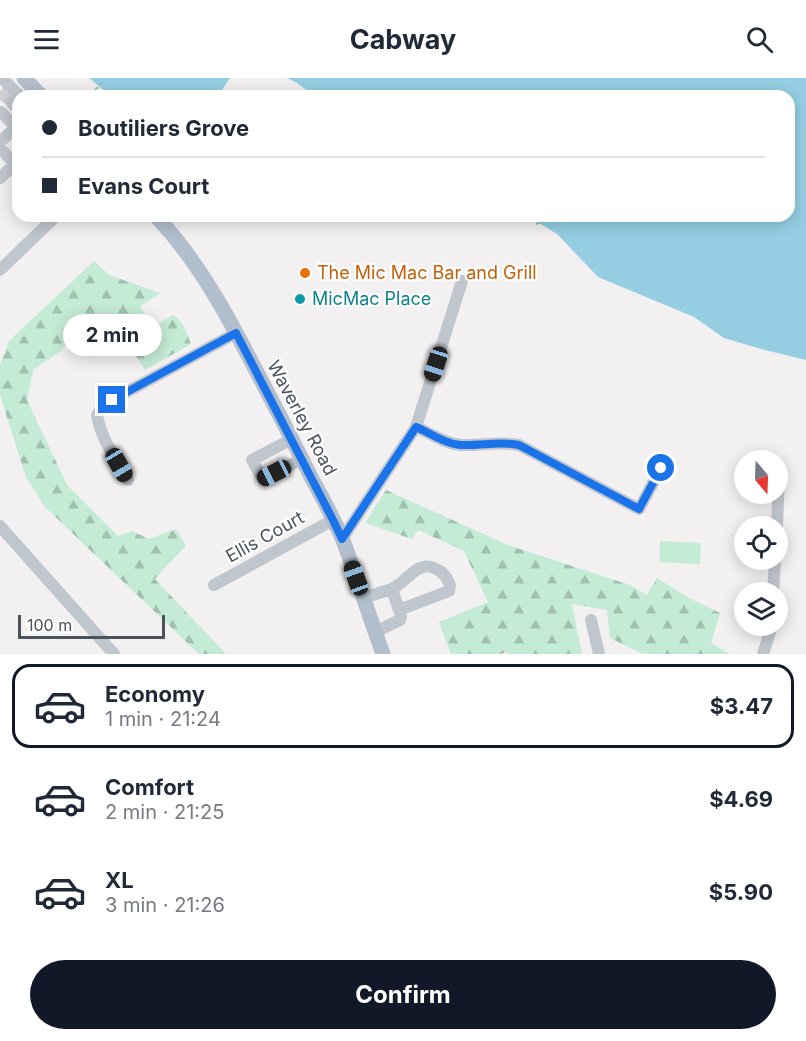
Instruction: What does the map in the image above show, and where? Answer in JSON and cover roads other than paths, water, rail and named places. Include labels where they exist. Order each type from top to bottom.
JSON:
[{"type":"main road","points":[[24,78],[35,90]]},
{"type":"main road","name":"Waverley Road","points":[[162,222],[191,259],[214,294],[292,439],[342,539],[383,654]]},
{"type":"street","points":[[2,78],[9,108]]},
{"type":"street","points":[[0,142],[12,129]]},
{"type":"street","points":[[0,148],[12,159]]},
{"type":"street","points":[[0,178],[12,168]]},
{"type":"street","points":[[0,270],[50,222]]},
{"type":"street","points":[[342,539],[416,427],[462,281]]},
{"type":"street","points":[[128,480],[102,434],[98,415],[103,406],[236,333]]},
{"type":"street","points":[[416,427],[449,443],[459,445],[507,442],[519,445],[639,509],[661,468]]},
{"type":"street","points":[[292,439],[252,460],[263,479],[302,459]]},
{"type":"street","points":[[275,447],[286,467]]},
{"type":"street","name":"Ellis Court","points":[[214,585],[333,520]]},
{"type":"street","points":[[0,526],[114,654]]},
{"type":"street","points":[[363,598],[392,589],[421,567],[429,566],[442,571],[450,584],[449,591],[399,610]]},
{"type":"street","points":[[375,633],[400,620],[401,616],[392,589]]},
{"type":"street","points":[[591,620],[599,654]]},
{"type":"street","points":[[763,654],[768,636]]},
{"type":"water","points":[[89,78],[230,78],[222,90],[104,90]]},
{"type":"water","points":[[287,78],[806,78],[806,360],[724,338],[694,317],[598,277],[557,234],[538,222],[795,222],[795,90],[307,90]]},
{"type":"tunnel","points":[[0,91],[11,102]]},
{"type":"place","name":"The Mic Mac Bar and Grill","points":[[305,273]]},
{"type":"place","name":"MicMac Place","points":[[300,299]]}]
